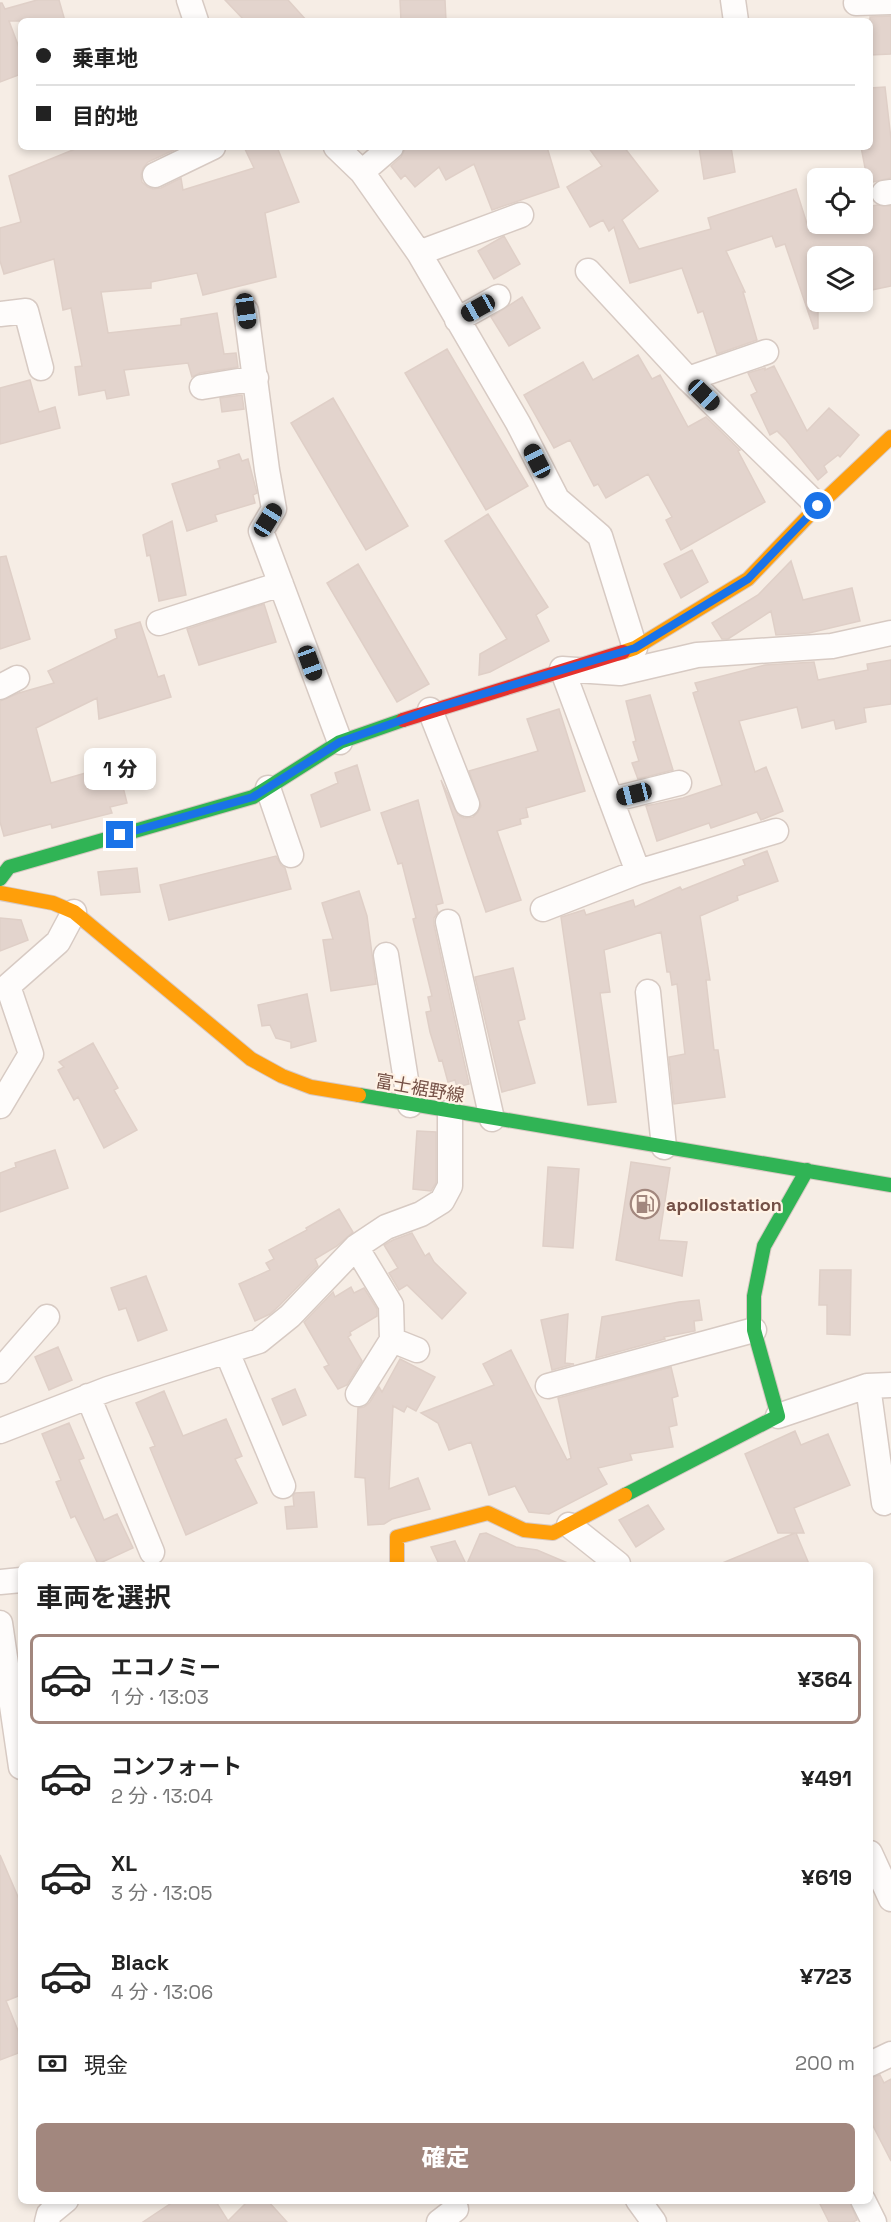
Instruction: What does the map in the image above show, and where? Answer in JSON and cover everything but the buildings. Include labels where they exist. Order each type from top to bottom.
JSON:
[{"type":"street","points":[[189,0],[195,18]]},
{"type":"street","points":[[733,0],[736,18]]},
{"type":"street","points":[[856,3],[891,2]]},
{"type":"street","points":[[155,175],[207,150]]},
{"type":"street","points":[[339,150],[362,172],[419,254],[518,423],[557,499],[600,536],[635,648]]},
{"type":"street","points":[[362,172],[388,150]]},
{"type":"street","points":[[419,254],[520,215]]},
{"type":"street","points":[[588,271],[688,379],[818,506]]},
{"type":"street","points":[[457,320],[498,297]]},
{"type":"street","points":[[0,314],[26,311],[41,368]]},
{"type":"street","points":[[246,311],[274,509],[261,531],[340,742]]},
{"type":"street","points":[[688,379],[766,352]]},
{"type":"street","points":[[202,387],[256,378]]},
{"type":"street","points":[[0,879],[9,867],[253,797],[340,742],[430,710],[635,648],[748,579],[818,506],[891,437]]},
{"type":"street","points":[[159,623],[281,584]]},
{"type":"street","points":[[562,669],[620,673],[697,655],[832,646],[891,633]]},
{"type":"street","points":[[562,669],[638,872]]},
{"type":"street","points":[[430,710],[467,804]]},
{"type":"street","points":[[611,800],[679,783]]},
{"type":"street","points":[[268,789],[291,855]]},
{"type":"street","points":[[543,909],[638,872],[776,831]]},
{"type":"street","name":"富士裾野線","points":[[0,893],[53,903],[74,912],[251,1059],[282,1076],[311,1087],[891,1185]]},
{"type":"street","points":[[0,1106],[31,1054],[8,986],[58,942],[74,912]]},
{"type":"street","points":[[448,922],[492,1119]]},
{"type":"street","points":[[386,956],[410,1104]]},
{"type":"street","points":[[648,992],[663,1147]]},
{"type":"street","points":[[1,1429],[88,1396],[259,1341],[290,1316],[356,1247],[386,1227],[421,1214],[442,1201],[450,1186],[450,1112]]},
{"type":"street","points":[[778,1416],[754,1330],[754,1296],[764,1246],[807,1170]]},
{"type":"street","points":[[356,1247],[391,1305],[392,1340],[358,1394]]},
{"type":"street","points":[[0,1371],[47,1317]]},
{"type":"street","points":[[548,1386],[754,1330]]},
{"type":"street","points":[[392,1340],[417,1350]]},
{"type":"street","points":[[227,1352],[283,1486]]},
{"type":"street","points":[[397,1562],[397,1537],[488,1513],[524,1530],[553,1533],[778,1416],[880,1385],[884,1503]]},
{"type":"street","points":[[88,1396],[152,1552]]},
{"type":"street","points":[[569,1525],[615,1562]]},
{"type":"street","points":[[0,1582],[18,1580]]},
{"type":"street","points":[[0,1623],[18,1746]]},
{"type":"street","points":[[873,1863],[891,1899]]},
{"type":"street","points":[[873,2063],[891,2054]]},
{"type":"street","points":[[46,2222],[50,2214],[61,2204]]},
{"type":"street","points":[[641,2204],[654,2222]]},
{"type":"street","points":[[865,2204],[874,2222]]},
{"type":"traffic: fast","points":[[0,879],[9,867],[253,797],[340,742],[403,720]]},
{"type":"traffic: fast","points":[[359,1095],[891,1185]]},
{"type":"traffic: fast","points":[[625,1495],[778,1416],[754,1330],[754,1296],[764,1246],[807,1170]]},
{"type":"traffic: slow","points":[[623,652],[635,648],[748,579],[818,506],[891,437]]},
{"type":"traffic: slow","points":[[0,893],[53,903],[74,912],[251,1059],[282,1076],[311,1087],[359,1095]]},
{"type":"traffic: slow","points":[[397,1562],[397,1537],[488,1513],[524,1530],[553,1533],[625,1495]]},
{"type":"traffic: jam","points":[[403,720],[623,652]]},
{"type":"place","name":"apollostation","points":[[645,1204]]},
{"type":"route","points":[[120,835],[253,797],[340,742],[430,710],[635,648],[748,579],[818,506]]}]
